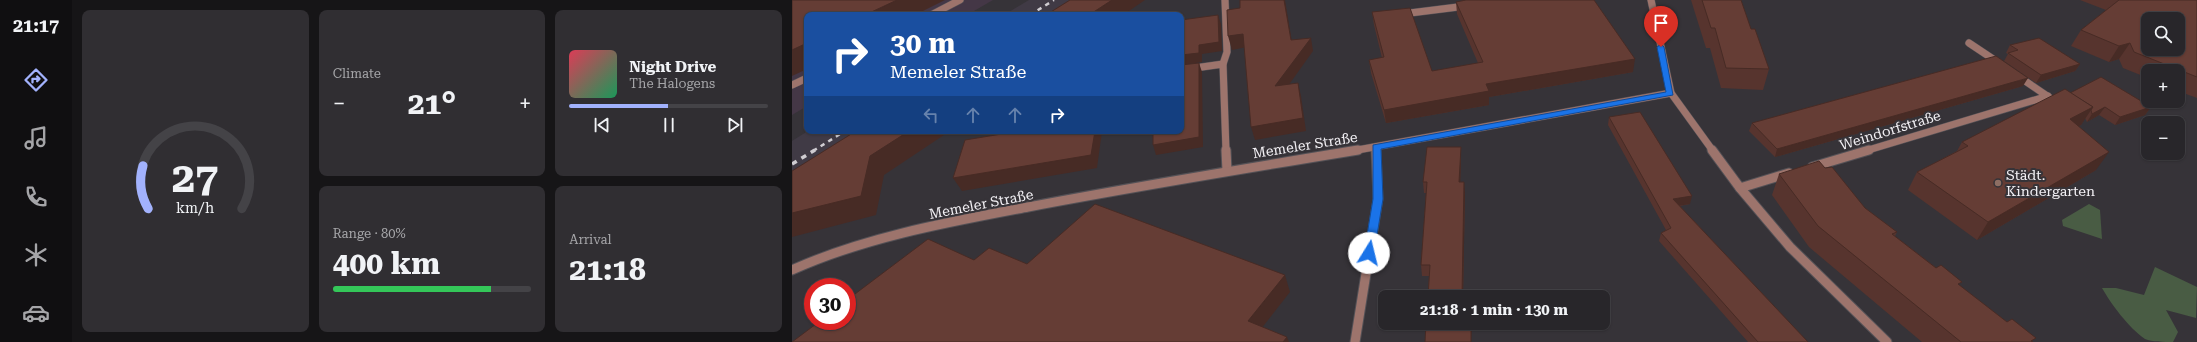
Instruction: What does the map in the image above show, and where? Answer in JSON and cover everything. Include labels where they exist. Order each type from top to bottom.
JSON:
[{"type":"street","points":[[937,12],[960,0]]},
{"type":"street","points":[[1225,0],[1227,52],[1222,64],[1227,171]]},
{"type":"street","points":[[1651,0],[1670,93],[1740,188],[1790,247],[1887,342]]},
{"type":"street","points":[[1393,15],[1476,5]]},
{"type":"street","points":[[1969,43],[2059,104]]},
{"type":"street","points":[[1184,70],[1222,64]]},
{"type":"street","points":[[792,86],[804,80]]},
{"type":"street","name":"Memeler Straße","points":[[792,270],[821,257],[941,224],[1227,171],[1376,147],[1670,93]]},
{"type":"street","name":"Weindorfstraße","points":[[1740,188],[2048,96]]},
{"type":"street","points":[[1355,342],[1378,199],[1376,147]]},
{"type":"shaded area","points":[[792,0],[993,0],[972,12],[804,12],[804,108],[792,115]]},
{"type":"shaded area","points":[[1029,0],[1088,0],[1070,12],[1009,12]]},
{"type":"shaded area","points":[[804,134],[885,134],[792,195],[792,141]]},
{"type":"green space","points":[[2089,204],[2100,210],[2102,239],[2063,226],[2062,220]]},
{"type":"green space","points":[[2155,267],[2197,287],[2196,318],[2166,310],[2178,332],[2173,342],[2145,339],[2133,329],[2121,315],[2102,288],[2116,288],[2144,295]]},
{"type":"building","points":[[792,0],[897,0],[871,12],[804,12],[804,44],[792,50]]},
{"type":"building","points":[[1070,0],[1112,0],[1094,12],[1051,12]]},
{"type":"building","points":[[1240,0],[1284,0],[1291,40],[1311,38],[1275,86],[1298,83],[1303,118],[1251,127],[1243,34],[1228,36],[1227,10],[1240,8]]},
{"type":"building","points":[[1466,0],[1594,0],[1635,59],[1486,84],[1489,91],[1384,110],[1369,60],[1384,57],[1372,12],[1410,8],[1432,71],[1483,62],[1456,2]]},
{"type":"building","points":[[1702,0],[1741,0],[1751,29],[1755,29],[1769,69],[1726,68],[1715,28],[1711,28]]},
{"type":"building","points":[[2119,0],[2197,0],[2197,77],[2185,72],[2185,64],[2164,64],[2144,56],[2185,56],[2185,12],[2141,12],[2141,55],[2134,52],[2130,43],[2119,46],[2081,30]]},
{"type":"building","points":[[1218,15],[1219,42],[1199,45],[1199,53],[1184,55],[1184,20]]},
{"type":"building","points":[[2039,38],[2080,64],[2041,75],[2008,53],[2018,50],[2010,45]]},
{"type":"building","points":[[1996,56],[2028,78],[1777,149],[1752,123]]},
{"type":"building","points":[[1199,63],[1199,137],[1153,145],[1153,134],[1184,134],[1184,65]]},
{"type":"building","points":[[2101,77],[2141,101],[2141,108],[2148,108],[2120,117],[2105,107],[2092,114],[2091,110],[2093,107],[2070,93]]},
{"type":"building","name":"Städt. Kindergarten","points":[[2065,89],[2093,107],[2070,119],[2109,152],[1988,222],[1917,172],[1968,146],[1962,142]]},
{"type":"building","points":[[1640,112],[1692,196],[1673,199],[1808,342],[1758,342],[1661,233],[1671,228],[1609,117]]},
{"type":"building","points":[[851,134],[904,134],[870,156],[861,196],[792,213],[792,171]]},
{"type":"building","points":[[1002,134],[1094,134],[1091,155],[953,178],[965,140]]},
{"type":"building","points":[[1427,147],[1461,147],[1459,182],[1464,182],[1462,290],[1428,290],[1430,265],[1421,265],[1427,182],[1423,182]]},
{"type":"building","points":[[1819,161],[1825,168],[1832,167],[1865,208],[1897,232],[1892,234],[1936,268],[1941,265],[1962,282],[1958,284],[2007,322],[2012,319],[2036,338],[2031,341],[2033,342],[1961,342],[1818,226],[1779,174]]},
{"type":"building","points":[[1095,204],[1285,275],[1248,321],[1287,337],[1283,342],[792,342],[808,330],[856,330],[856,293],[928,239],[974,260],[989,248],[1027,264]]},
{"type":"building","points":[[1426,330],[1471,330],[1471,342],[1425,342]]},
{"type":"railway","points":[[1035,12],[1054,0]]},
{"type":"railway","points":[[813,151],[840,134]]},
{"type":"railway","points":[[792,164],[815,150]]},
{"type":"place","name":"Städt. Kindergarten","points":[[1998,183]]},
{"type":"route","points":[[1369,253],[1378,199],[1376,147],[1670,93],[1661,47]]}]
